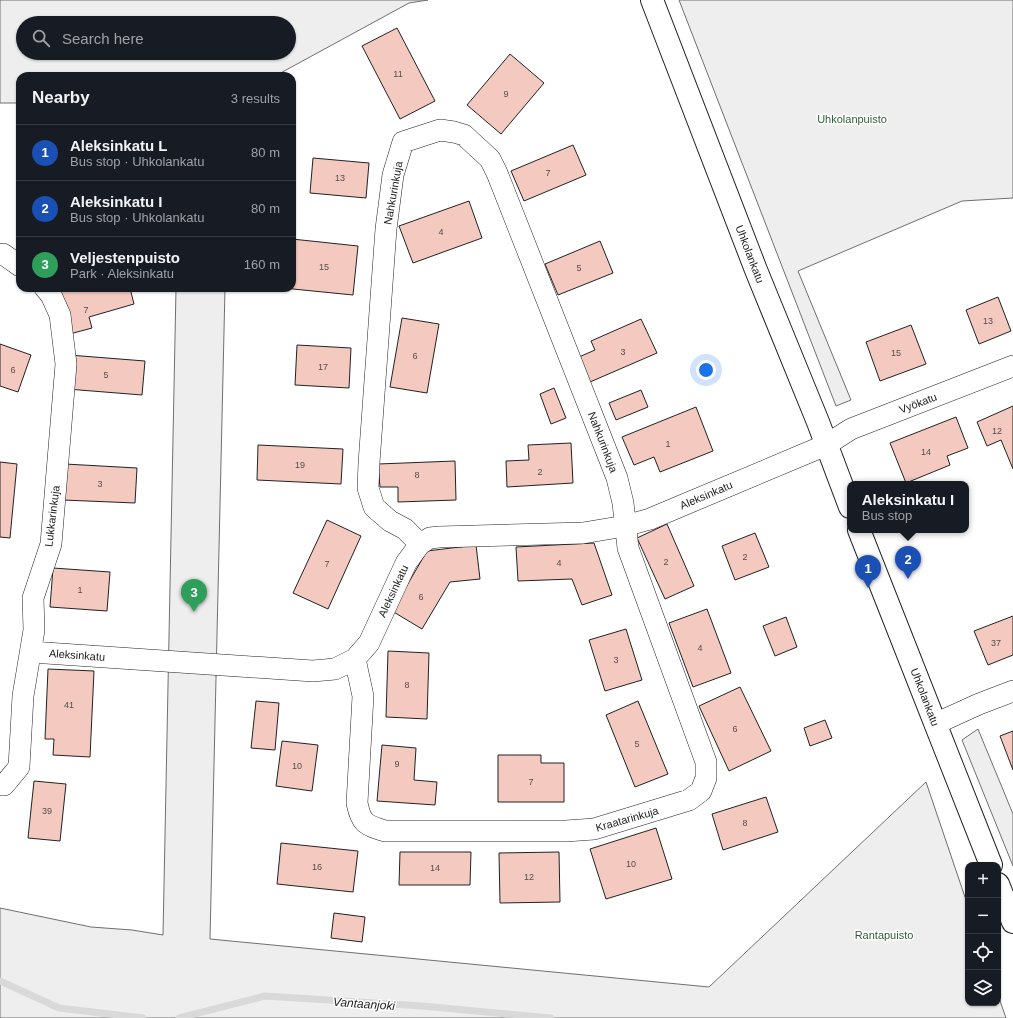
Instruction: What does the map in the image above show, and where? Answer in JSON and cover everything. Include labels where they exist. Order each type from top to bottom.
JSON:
[{"type":"street","name":"Uhkolankatu","points":[[652,0],[756,270],[818,422],[847,499]]},
{"type":"street","name":"Nahkurinkuja","points":[[420,544],[405,529],[390,521],[374,507],[368,488],[369,463],[386,230],[393,175],[403,142],[440,130],[464,135],[490,159],[617,478],[623,503],[625,526]]},
{"type":"street","points":[[0,255],[3,254],[16,263]]},
{"type":"street","name":"Lukkarinkuja","points":[[0,785],[4,785],[19,767],[23,696],[34,630],[32,598],[51,544],[66,364],[60,315],[52,295],[49,292]]},
{"type":"street","name":"Vyökatu","points":[[826,445],[850,429],[1013,366]]},
{"type":"street","name":"Aleksinkatu","points":[[30,652],[313,671],[335,670],[355,659],[369,643],[406,563],[420,544],[430,538],[583,533],[625,526],[650,519],[826,445]]},
{"type":"street","name":"Kraatarinkuja","points":[[355,659],[362,696],[357,803],[360,816],[369,826],[384,831],[558,831],[594,829],[689,800],[701,791],[706,778],[706,762],[628,548],[625,526]]},
{"type":"street","name":"Uhkolankatu","points":[[860,533],[989,862]]},
{"type":"street","points":[[935,724],[979,704],[1013,691]]},
{"type":"street","points":[[1001,892],[1013,922]]},
{"type":"green space","points":[[0,0],[428,0],[409,3],[282,72],[16,72],[16,103],[0,103]]},
{"type":"green space","name":"Uhkolanpuisto","points":[[679,0],[1013,0],[1013,198],[962,201],[798,271],[851,400],[836,406]]},
{"type":"green space","name":"Rantapuisto","points":[[176,292],[225,292],[210,939],[709,987],[926,782],[965,897],[965,1006],[1001,1006],[1001,1004],[1006,1018],[0,1018],[0,908],[91,927],[132,930],[163,935]]},
{"type":"green space","points":[[978,729],[1013,814],[1013,866],[962,740]]},
{"type":"building","points":[[397,28],[435,101],[400,119],[362,46]]},
{"type":"building","points":[[510,54],[544,83],[501,134],[467,105]]},
{"type":"building","points":[[573,145],[586,175],[524,201],[511,171]]},
{"type":"building","points":[[313,158],[369,163],[366,198],[310,193]]},
{"type":"building","points":[[469,201],[482,238],[413,263],[399,226]]},
{"type":"building","points":[[296,239],[358,246],[353,295],[296,289]]},
{"type":"building","points":[[600,241],[613,273],[558,295],[545,264]]},
{"type":"building","points":[[54,292],[131,292],[134,304],[89,317],[92,328],[66,335]]},
{"type":"building","points":[[998,297],[1011,331],[979,344],[966,310]]},
{"type":"building","points":[[402,318],[439,324],[427,393],[390,387]]},
{"type":"building","points":[[641,319],[657,353],[590,382],[579,357],[595,350],[591,341]]},
{"type":"building","points":[[911,325],[926,364],[880,381],[866,342]]},
{"type":"building","points":[[0,344],[31,355],[18,392],[0,386]]},
{"type":"building","points":[[297,345],[351,348],[349,388],[295,385]]},
{"type":"building","points":[[69,355],[145,361],[142,395],[67,389]]},
{"type":"building","points":[[554,388],[566,418],[551,424],[540,394]]},
{"type":"building","points":[[641,390],[648,407],[616,420],[609,403]]},
{"type":"building","points":[[1013,406],[1013,469],[1001,440],[987,446],[977,422]]},
{"type":"building","points":[[696,407],[713,451],[660,472],[654,457],[634,465],[622,437]]},
{"type":"building","points":[[956,417],[968,448],[947,456],[950,465],[911,481],[905,481],[890,443]]},
{"type":"building","points":[[571,443],[573,483],[507,487],[506,461],[529,460],[528,445]]},
{"type":"building","points":[[258,445],[343,449],[341,484],[257,480]]},
{"type":"building","points":[[455,461],[456,500],[398,502],[398,487],[380,487],[378,464]]},
{"type":"building","points":[[0,462],[17,464],[10,538],[0,537]]},
{"type":"building","points":[[65,464],[137,468],[135,503],[63,500]]},
{"type":"building","points":[[327,520],[361,536],[328,609],[293,593]]},
{"type":"building","points":[[667,524],[694,586],[665,599],[637,538]]},
{"type":"building","points":[[755,533],[769,567],[735,580],[722,546]]},
{"type":"building","points":[[594,543],[612,595],[582,605],[572,579],[518,581],[516,547]]},
{"type":"building","points":[[476,545],[480,579],[450,582],[422,629],[392,611],[427,551]]},
{"type":"building","points":[[53,568],[110,572],[107,611],[50,607]]},
{"type":"building","points":[[707,609],[731,673],[693,687],[669,623]]},
{"type":"building","points":[[1013,616],[1013,655],[988,665],[974,631]]},
{"type":"building","points":[[786,617],[797,647],[775,656],[763,626]]},
{"type":"building","points":[[626,629],[642,680],[605,691],[589,640]]},
{"type":"building","points":[[388,651],[429,653],[427,719],[386,717]]},
{"type":"building","points":[[48,669],[94,671],[90,757],[53,755],[54,739],[45,739]]},
{"type":"building","points":[[740,687],[771,751],[729,771],[699,706]]},
{"type":"building","points":[[256,701],[279,703],[275,750],[251,748]]},
{"type":"building","points":[[638,701],[668,774],[635,787],[606,715]]},
{"type":"building","points":[[825,720],[832,738],[810,746],[804,728]]},
{"type":"building","points":[[1013,731],[1013,770],[1000,736]]},
{"type":"building","points":[[282,741],[318,745],[312,791],[276,786]]},
{"type":"building","points":[[382,745],[416,748],[414,780],[437,782],[435,805],[377,801]]},
{"type":"building","points":[[498,755],[541,755],[541,763],[564,763],[564,802],[498,802]]},
{"type":"building","points":[[34,781],[66,784],[60,841],[28,838]]},
{"type":"building","points":[[766,797],[778,832],[723,850],[712,814]]},
{"type":"building","points":[[656,828],[672,879],[606,899],[590,849]]},
{"type":"building","points":[[281,843],[358,851],[353,892],[277,884]]},
{"type":"building","points":[[400,852],[471,852],[470,885],[399,885]]},
{"type":"building","points":[[559,852],[560,902],[500,903],[499,853]]},
{"type":"building","points":[[334,913],[365,917],[362,942],[331,938]]},
{"type":"waterway","name":"Vantaanjoki","points":[[0,981],[59,1008],[143,1018]]},
{"type":"waterway","name":"Vantaanjoki","points":[[179,1018],[265,996],[422,1006],[551,1018]]},
{"type":"place","name":"Aleksinkatu I","points":[[908,579]]},
{"type":"place","name":"Aleksinkatu L","points":[[868,588]]},
{"type":"place","name":"Veljestenpuisto","points":[[194,612]]}]
